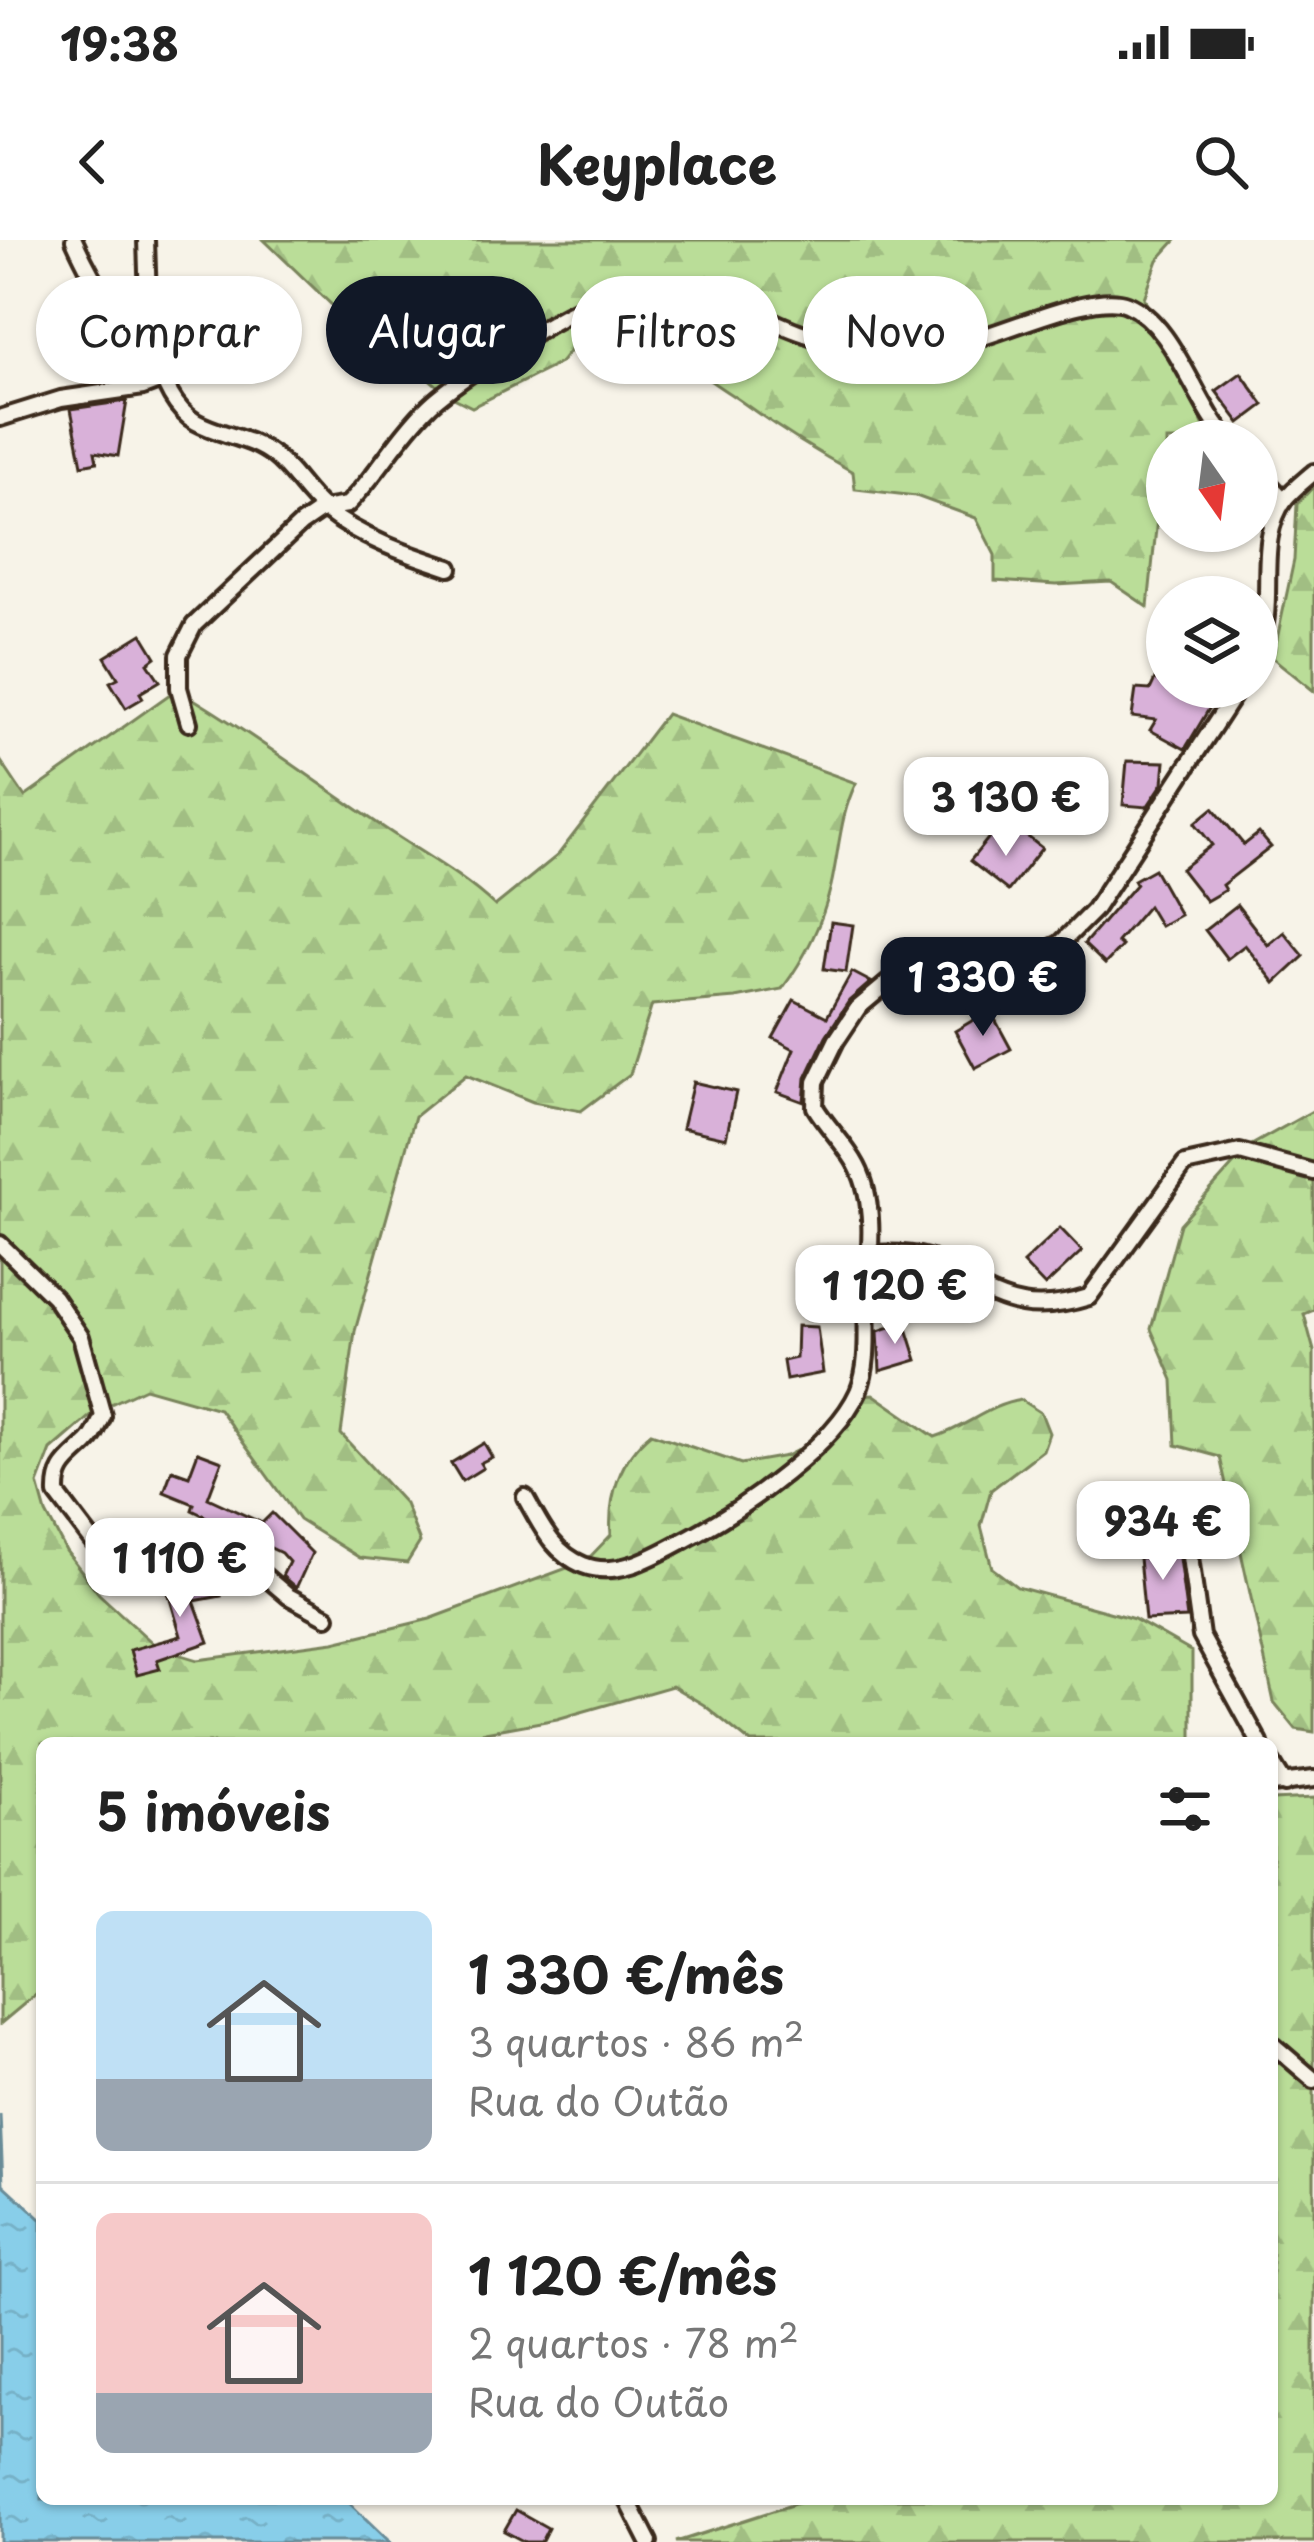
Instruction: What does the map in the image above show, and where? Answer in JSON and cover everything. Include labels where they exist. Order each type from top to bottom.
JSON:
[{"type":"street","points":[[74,240],[92,276]]},
{"type":"street","points":[[146,240],[148,276]]},
{"type":"street","points":[[189,723],[179,688],[179,655],[194,625],[322,508],[346,505],[431,404],[486,365],[612,294],[687,292],[846,346],[900,350],[972,342],[1100,300],[1126,303],[1163,333],[1210,420]]},
{"type":"street","points":[[0,418],[61,399],[151,384]]},
{"type":"street","points":[[166,384],[190,419],[240,436],[272,454],[322,508],[408,556],[450,568]]},
{"type":"street","points":[[1268,576],[1270,531],[1284,500],[1314,472]]},
{"type":"street","points":[[1278,494],[1284,500]]},
{"type":"street","points":[[525,1497],[557,1551],[587,1567],[619,1569],[701,1531],[786,1474],[830,1430],[857,1393],[866,1354],[871,1254],[865,1186],[857,1166],[814,1107],[816,1082],[836,1041],[858,1008],[889,982],[1003,971],[1060,944],[1094,910],[1225,708]]},
{"type":"street","points":[[871,1254],[933,1258],[953,1275],[1008,1304],[1040,1308],[1069,1304],[1089,1298],[1185,1165],[1240,1152],[1314,1172]]},
{"type":"street","points":[[0,1244],[81,1337],[103,1416],[92,1440],[63,1463],[57,1494],[113,1568],[133,1571],[233,1560],[254,1567],[288,1596],[327,1617]]},
{"type":"street","points":[[1185,1522],[1201,1636],[1257,1737]]},
{"type":"street","points":[[1279,1784],[1314,1779]]},
{"type":"street","points":[[1278,2049],[1314,2080]]},
{"type":"street","points":[[630,2505],[649,2542]]},
{"type":"green space","points":[[264,240],[1176,240],[1158,260],[1144,298],[1201,420],[1146,420],[1146,552],[1154,552],[1151,576],[1146,576],[1146,606],[1111,582],[995,581],[995,555],[976,518],[916,496],[855,489],[853,472],[715,384],[779,384],[779,276],[571,276],[571,349],[547,370],[547,276],[326,276],[326,299]]},
{"type":"green space","points":[[435,384],[518,384],[472,407]]},
{"type":"green space","points":[[1314,486],[1314,691],[1278,662],[1278,635],[1294,560],[1297,504]]},
{"type":"green space","points":[[177,689],[454,873],[495,906],[558,855],[666,714],[856,783],[823,914],[782,989],[652,1005],[630,1074],[581,1111],[533,1102],[466,1075],[415,1116],[355,1331],[341,1434],[405,1504],[420,1542],[407,1563],[360,1558],[299,1520],[219,1409],[145,1388],[96,1411],[51,1450],[38,1484],[46,1513],[66,1551],[99,1594],[158,1648],[198,1660],[334,1642],[430,1619],[586,1561],[611,1535],[618,1479],[631,1454],[651,1433],[741,1464],[786,1456],[813,1442],[851,1396],[873,1394],[935,1437],[1021,1400],[1041,1413],[1049,1433],[1043,1450],[991,1490],[981,1526],[992,1568],[1017,1587],[1134,1619],[1192,1652],[1192,1737],[744,1737],[672,1686],[557,1719],[471,1737],[36,1737],[36,1994],[0,2024],[0,760],[25,797]]},
{"type":"green space","points":[[1314,1110],[1314,1310],[1304,1314],[1314,1351],[1314,1732],[1296,1729],[1274,1702],[1220,1457],[1176,1445],[1173,1380],[1151,1329],[1180,1224],[1250,1146]]},
{"type":"green space","points":[[1314,1798],[1314,2542],[676,2542],[791,2505],[1278,2505],[1278,1800]]},
{"type":"water","points":[[0,2115],[3,2184],[36,2214],[36,2505],[351,2505],[390,2542],[0,2542]]},
{"type":"building","points":[[1241,373],[1264,405],[1238,420],[1216,391]]},
{"type":"building","points":[[127,401],[118,456],[95,452],[97,462],[82,465],[71,409]]},
{"type":"building","points":[[142,634],[156,657],[148,663],[160,681],[126,708],[110,682],[118,678],[105,657]]},
{"type":"building","points":[[1136,689],[1146,690],[1146,708],[1209,708],[1185,749],[1150,730],[1156,720],[1132,717]]},
{"type":"building","points":[[1127,761],[1165,762],[1163,783],[1147,807],[1123,805]]},
{"type":"building","points":[[1213,808],[1244,845],[1259,833],[1271,847],[1222,885],[1225,890],[1206,901],[1181,869],[1212,845],[1195,823]]},
{"type":"building","points":[[1019,830],[1042,848],[1008,891],[970,861],[990,836],[1005,848]]},
{"type":"building","points":[[1154,869],[1180,915],[1160,926],[1148,906],[1105,964],[1084,944],[1136,884],[1134,880]]},
{"type":"building","points":[[1237,905],[1268,945],[1284,932],[1304,956],[1275,983],[1245,945],[1227,959],[1205,930]]},
{"type":"building","points":[[831,922],[853,925],[846,972],[824,969]]},
{"type":"building","points":[[852,972],[871,982],[849,1001],[826,1036],[806,1078],[804,1102],[777,1092],[794,1049],[773,1038],[794,1000],[827,1017]]},
{"type":"building","points":[[990,1010],[1011,1049],[975,1068],[955,1031]]},
{"type":"building","points":[[693,1082],[736,1092],[726,1138],[682,1128]]},
{"type":"building","points":[[1060,1228],[1082,1251],[1045,1286],[1023,1263]]},
{"type":"building","points":[[905,1322],[917,1360],[880,1371],[878,1331]]},
{"type":"building","points":[[797,1326],[817,1327],[823,1373],[786,1380],[783,1361],[796,1358]]},
{"type":"building","points":[[484,1443],[492,1457],[462,1481],[451,1463]]},
{"type":"building","points":[[198,1452],[222,1461],[208,1498],[262,1523],[272,1513],[312,1553],[296,1588],[282,1576],[289,1562],[281,1553],[164,1492],[172,1470],[189,1476]]},
{"type":"building","points":[[1174,1521],[1187,1618],[1145,1620],[1139,1558],[1170,1554],[1166,1522]]},
{"type":"building","points":[[216,1573],[221,1596],[194,1601],[209,1642],[157,1660],[160,1669],[137,1675],[130,1650],[181,1636],[164,1579]]},
{"type":"building","points":[[516,2510],[548,2528],[541,2542],[525,2542],[504,2531]]}]
